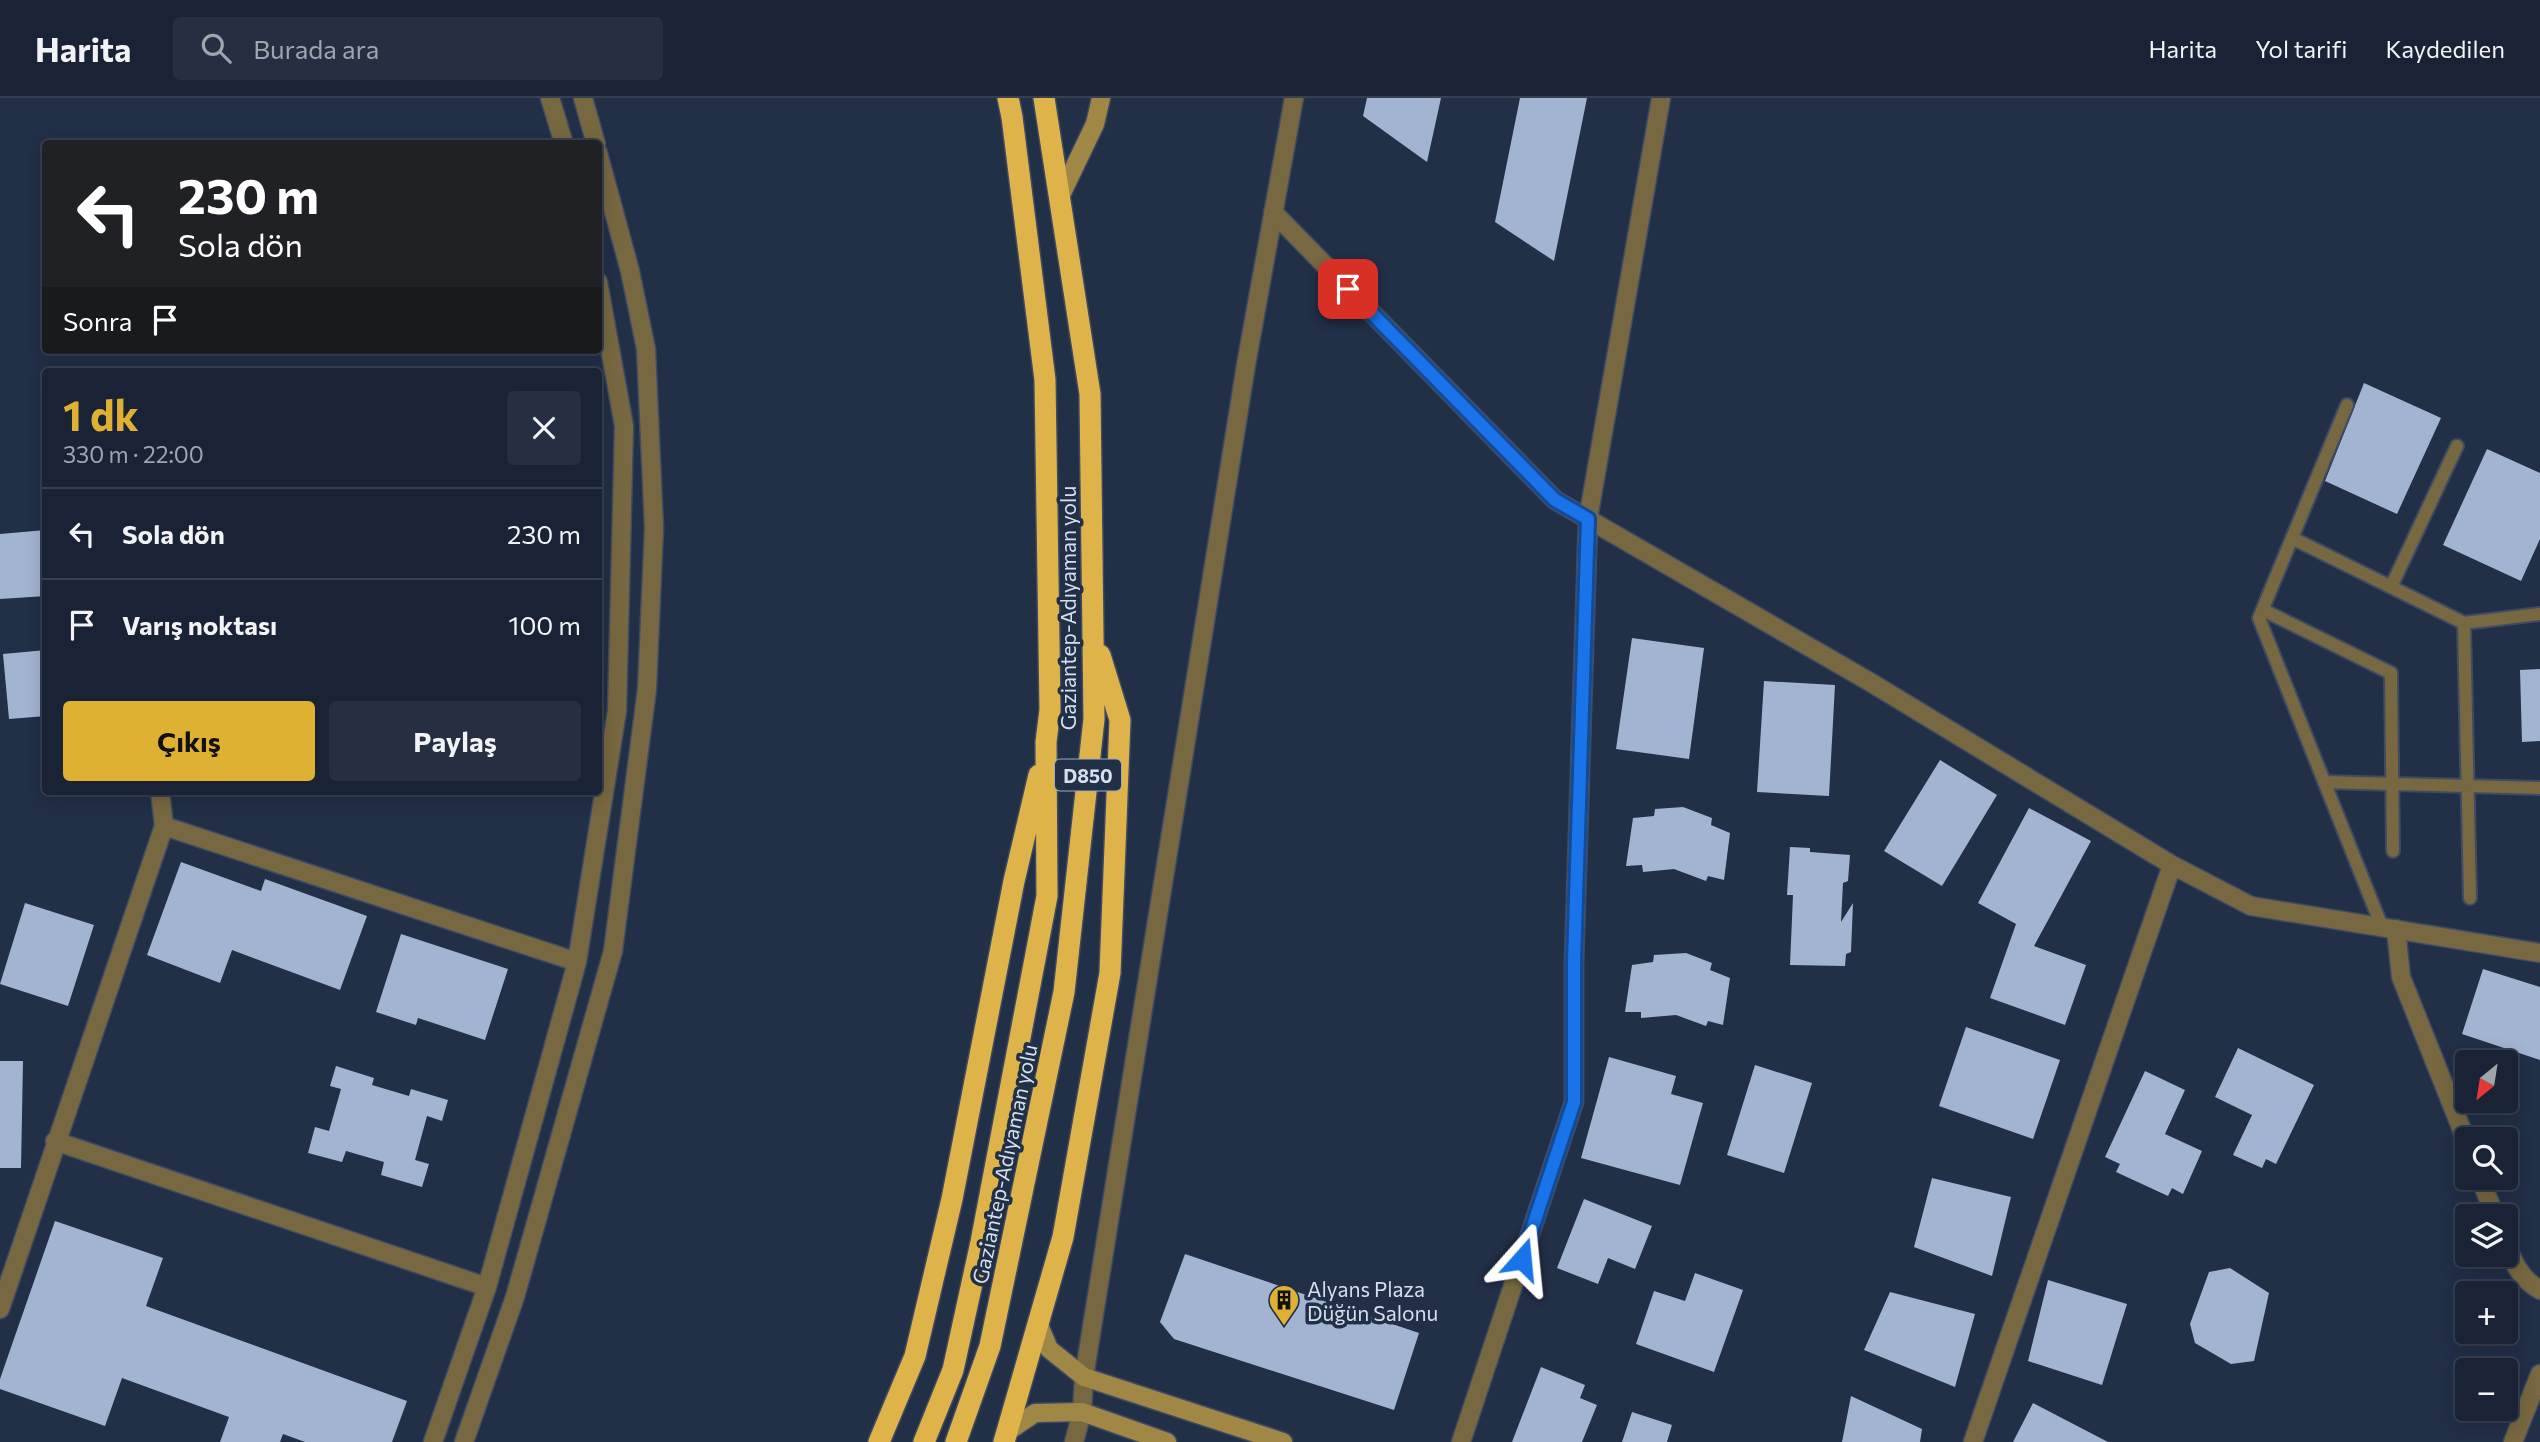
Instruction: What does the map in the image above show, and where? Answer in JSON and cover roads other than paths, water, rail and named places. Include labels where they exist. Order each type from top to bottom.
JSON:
[{"type":"highway","name":"Gaziantep-Adıyaman yolu","points":[[924,1442],[953,1370],[981,1242],[1047,896],[1046,743],[1050,710],[1045,380],[1008,98]]},
{"type":"highway","name":"Gaziantep-Adıyaman yolu","points":[[956,1442],[990,1346],[1065,992],[1094,719],[1090,394],[1044,98]]},
{"type":"highway","points":[[1005,1437],[1063,1237],[1110,973],[1120,720],[1093,631]]},
{"type":"highway","points":[[878,1442],[915,1356],[952,1199],[1014,881],[1046,743]]},
{"type":"street","points":[[550,98],[563,140]]},
{"type":"street","points":[[583,98],[595,140]]},
{"type":"street","points":[[1060,197],[1095,124],[1101,98]]},
{"type":"street","points":[[1074,1442],[1082,1412],[1084,1377],[1243,379],[1294,98]]},
{"type":"street","points":[[1461,1442],[1574,1102],[1574,962],[1588,519],[1661,98]]},
{"type":"street","points":[[464,1442],[515,1297],[613,951],[647,689],[654,528],[646,349],[630,271],[602,168]]},
{"type":"street","points":[[1273,212],[1555,500],[1870,682],[2172,865],[2251,906],[2540,953]]},
{"type":"street","points":[[433,1442],[487,1287],[577,962],[618,711],[624,426],[602,304]]},
{"type":"street","points":[[0,1309],[164,826],[160,795]]},
{"type":"street","points":[[164,826],[577,962]]},
{"type":"street","points":[[1973,1442],[2172,865]]},
{"type":"street","points":[[2389,928],[2401,976],[2461,1127]]},
{"type":"street","points":[[55,1141],[487,1287]]},
{"type":"street","points":[[2516,1267],[2526,1282],[2540,1290]]},
{"type":"street","points":[[1039,1325],[1049,1349],[1084,1377],[1283,1442]]},
{"type":"street","points":[[2513,1442],[2539,1384]]},
{"type":"street","points":[[1005,1437],[1035,1413],[1082,1412],[1167,1442]]},
{"type":"lane","points":[[2347,405],[2259,618],[2324,782],[2389,928]]},
{"type":"lane","points":[[2391,587],[2457,446]]},
{"type":"lane","points":[[2292,538],[2463,622],[2540,614]]},
{"type":"lane","points":[[2263,610],[2391,673],[2393,851]]},
{"type":"lane","points":[[2463,622],[2470,898]]},
{"type":"lane","points":[[2324,782],[2540,788]]},
{"type":"place","name":"Alyans Plaza Düğün Salonu","points":[[1284,1327]]}]
